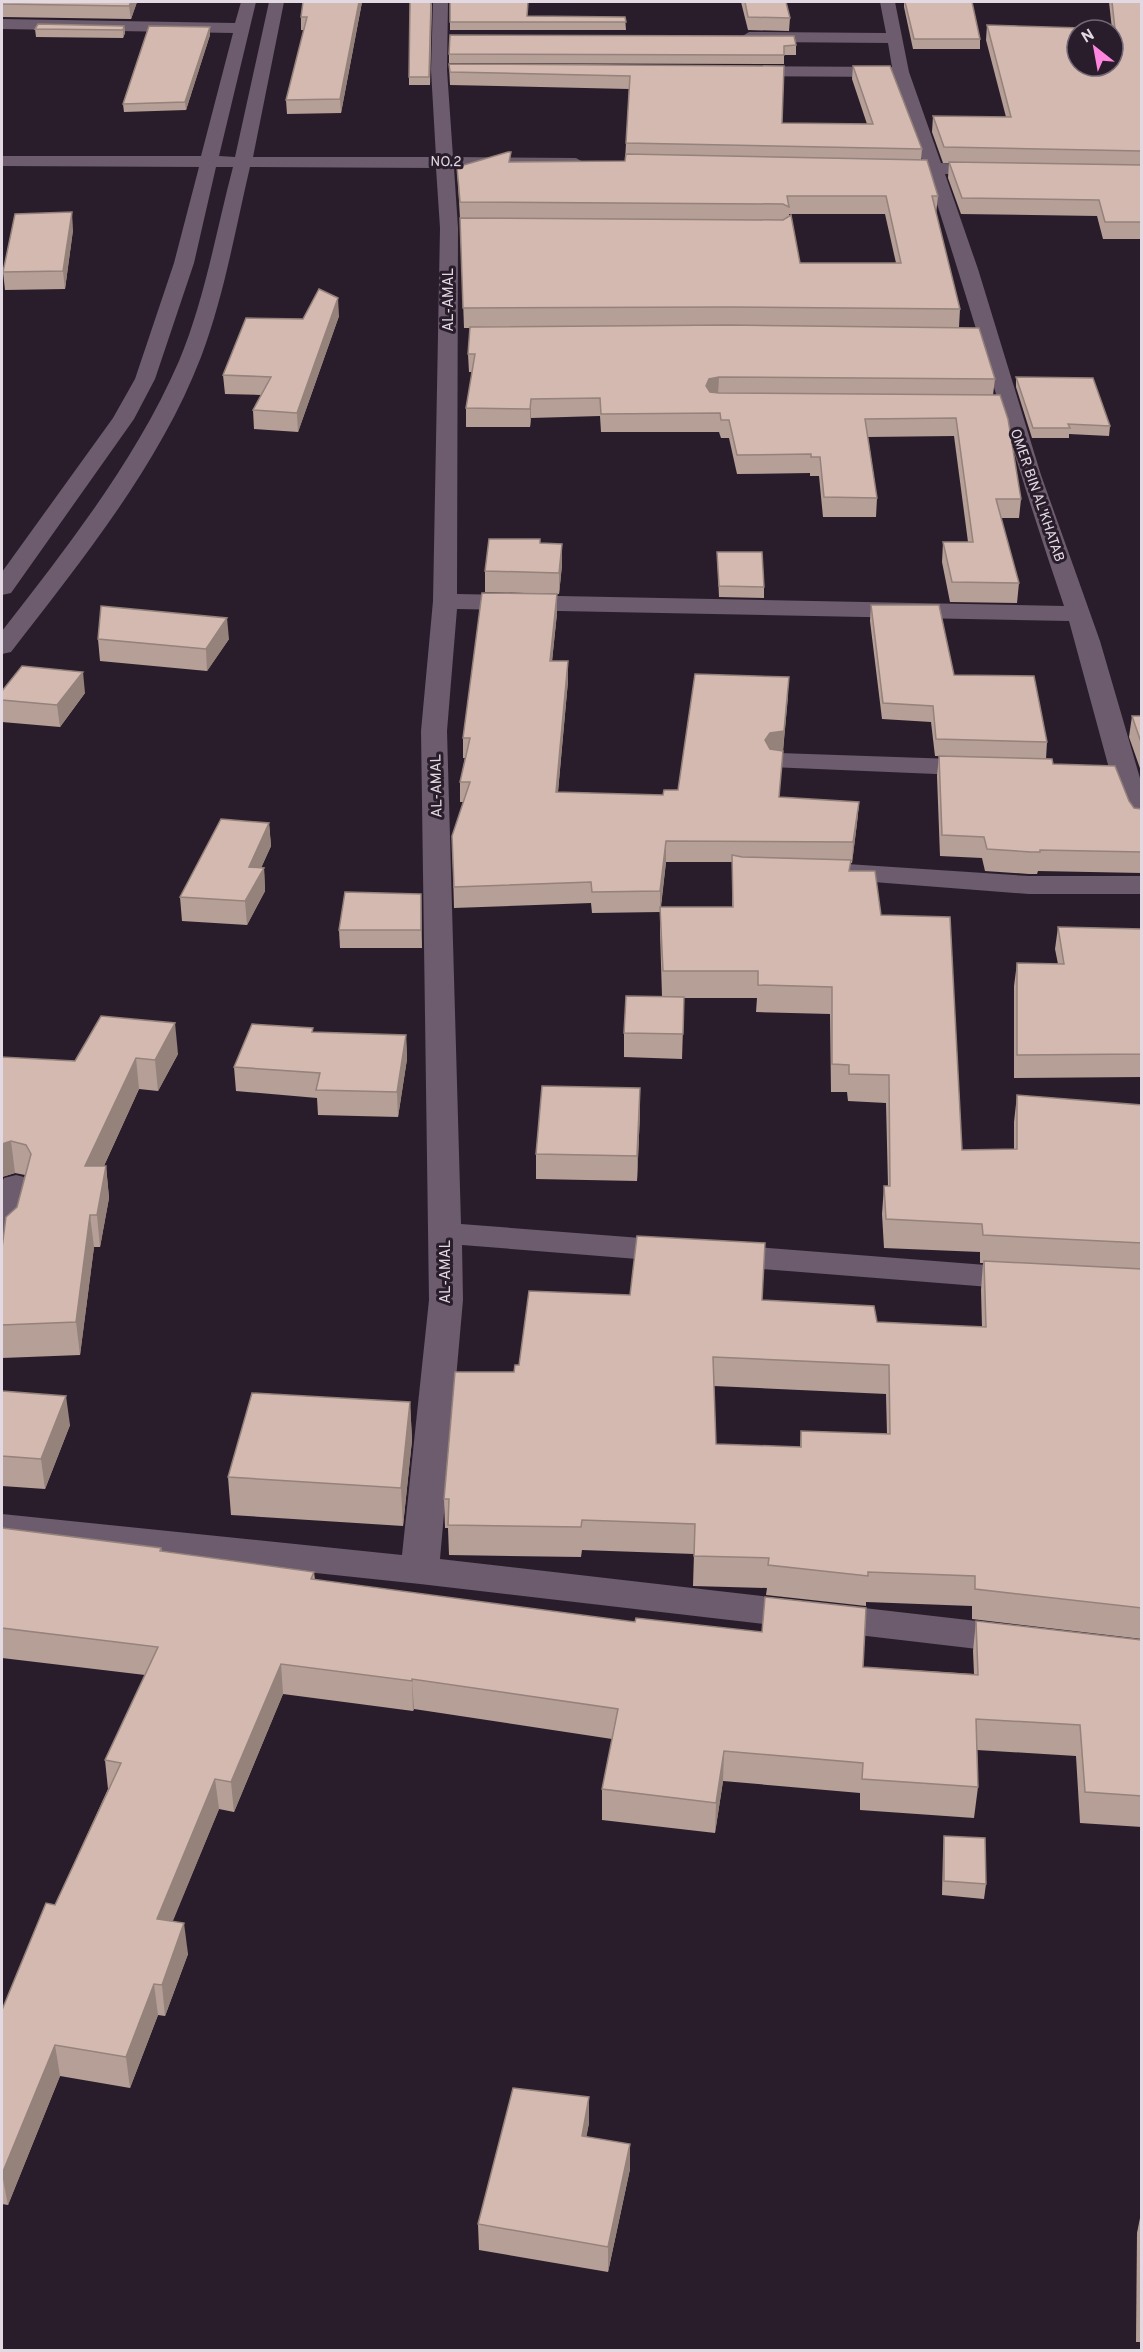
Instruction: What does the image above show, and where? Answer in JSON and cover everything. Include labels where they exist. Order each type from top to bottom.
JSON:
[{"type":"street","points":[[2,588],[123,419],[145,379],[184,263],[248,2]]},
{"type":"street","points":[[2,647],[61,570],[126,476],[157,426],[182,378],[211,296],[278,2]]},
{"type":"street","name":"AL-AMAL","points":[[420,1569],[446,1300],[434,731],[445,601],[460,336],[461,228],[444,160],[445,37],[441,2]]},
{"type":"street","name":"OMER BIN AL'KHATAB","points":[[888,2],[901,72],[989,337],[1030,475],[1119,723],[1111,772],[1142,821]]},
{"type":"street","points":[[2,24],[241,28]]},
{"type":"street","points":[[734,37],[894,38]]},
{"type":"street","points":[[727,71],[901,72]]},
{"type":"street","name":"NO.2","points":[[2,161],[444,160],[600,163]]},
{"type":"street","points":[[863,167],[1006,170]]},
{"type":"street","points":[[965,337],[989,337]]},
{"type":"street","points":[[985,405],[1009,405]]},
{"type":"street","points":[[445,601],[1079,614]]},
{"type":"street","points":[[779,761],[1004,768]]},
{"type":"street","points":[[807,871],[1029,885],[1142,885]]},
{"type":"street","points":[[2,1239],[16,1185]]},
{"type":"street","points":[[446,1233],[1059,1280]]},
{"type":"street","points":[[2,1527],[420,1569],[1059,1645]]},
{"type":"building","points":[[2,2],[131,2],[129,6],[2,4]]},
{"type":"building","points":[[303,2],[359,2],[340,99],[286,100],[307,17],[301,17]]},
{"type":"building","points":[[410,2],[431,2],[429,77],[409,77]]},
{"type":"building","points":[[450,2],[528,2],[527,16],[625,17],[626,22],[450,22]]},
{"type":"building","points":[[745,2],[786,2],[790,18],[748,17]]},
{"type":"building","points":[[905,2],[972,2],[980,39],[914,39]]},
{"type":"building","points":[[1112,2],[1142,2],[1142,151],[944,147],[933,116],[1011,117],[987,25],[1065,27],[1065,78],[1125,78],[1125,18],[1114,18]]},
{"type":"building","points":[[38,24],[124,26],[123,30],[35,29]]},
{"type":"building","points":[[149,26],[210,27],[185,102],[123,104]]},
{"type":"building","points":[[450,35],[794,36],[796,45],[784,46],[784,55],[449,54]]},
{"type":"building","points":[[449,64],[784,66],[782,123],[873,124],[853,66],[890,66],[922,149],[626,143],[630,76],[450,72]]},
{"type":"building","points":[[511,152],[509,162],[625,161],[626,154],[927,160],[938,196],[932,196],[960,309],[463,308],[460,218],[783,220],[791,215],[800,263],[901,263],[886,196],[787,196],[789,207],[783,204],[460,202],[457,167]]},
{"type":"building","points":[[949,162],[1142,165],[1142,222],[1105,222],[1099,200],[962,198]]},
{"type":"building","points":[[72,212],[63,271],[3,272],[15,214]]},
{"type":"building","points":[[319,289],[338,298],[297,413],[253,410],[271,377],[223,375],[246,318],[303,319]]},
{"type":"building","points":[[729,325],[979,328],[995,379],[719,377],[709,379],[706,386],[710,392],[719,393],[1000,395],[1008,419],[1021,499],[996,499],[1019,583],[952,582],[943,542],[973,542],[956,418],[865,419],[877,498],[824,497],[820,457],[811,457],[811,454],[737,455],[729,420],[721,420],[720,413],[601,414],[600,398],[531,399],[530,409],[466,408],[475,354],[468,354],[470,327]]},
{"type":"building","points":[[1016,377],[1093,378],[1110,426],[1068,424],[1070,428],[1033,428]]},
{"type":"building","points":[[489,539],[540,539],[540,543],[562,544],[559,573],[485,571]]},
{"type":"building","points":[[717,552],[762,552],[764,587],[719,586]]},
{"type":"building","points":[[482,593],[557,594],[550,661],[568,661],[556,792],[663,795],[664,790],[678,790],[695,674],[789,677],[784,731],[770,733],[765,740],[770,749],[783,751],[779,797],[859,802],[853,842],[666,841],[660,891],[592,892],[591,882],[454,887],[452,836],[470,782],[460,782],[470,738],[463,738]]},
{"type":"building","points":[[871,605],[939,605],[954,675],[1034,676],[1047,742],[936,739],[933,706],[883,703]]},
{"type":"building","points":[[101,606],[227,618],[206,649],[98,639]]},
{"type":"building","points":[[22,666],[83,672],[57,705],[2,700],[2,691]]},
{"type":"building","points":[[1132,716],[1142,716],[1142,745]]},
{"type":"building","points":[[939,756],[1052,759],[1053,764],[1115,766],[1129,801],[1134,808],[1142,809],[1142,852],[1040,850],[1040,852],[1031,852],[987,849],[984,837],[942,835]]},
{"type":"building","points":[[221,819],[269,823],[249,867],[264,868],[245,901],[180,897]]},
{"type":"building","points":[[732,855],[851,860],[849,871],[875,871],[881,915],[950,917],[962,1150],[1017,1149],[1017,1095],[1142,1105],[1142,1243],[983,1235],[982,1224],[886,1219],[884,1186],[890,1186],[889,1075],[849,1074],[849,1065],[832,1064],[832,987],[758,985],[758,971],[663,971],[660,907],[733,907]]},
{"type":"building","points":[[345,892],[421,894],[421,930],[339,930]]},
{"type":"building","points":[[1058,927],[1142,929],[1142,1054],[1017,1055],[1017,963],[1064,964]]},
{"type":"building","points":[[626,996],[684,997],[683,1034],[624,1033]]},
{"type":"building","points":[[101,1016],[175,1023],[155,1060],[136,1058],[85,1166],[106,1166],[97,1215],[90,1215],[76,1322],[2,1325],[2,1248],[6,1217],[17,1207],[31,1154],[26,1145],[11,1141],[2,1144],[2,1057],[75,1061]]},
{"type":"building","points":[[252,1024],[313,1028],[312,1032],[406,1035],[397,1092],[316,1090],[320,1073],[234,1067]]},
{"type":"building","points":[[542,1086],[640,1088],[637,1156],[536,1154]]},
{"type":"building","points":[[637,1236],[765,1243],[762,1300],[874,1306],[877,1322],[986,1327],[984,1261],[1142,1269],[1142,1608],[975,1589],[975,1576],[868,1572],[868,1576],[768,1565],[769,1558],[694,1556],[695,1524],[582,1520],[581,1527],[448,1525],[449,1499],[444,1499],[455,1372],[514,1372],[515,1365],[519,1365],[529,1291],[630,1295]],"holes":[[[713,1357],[889,1365],[890,1434],[801,1431],[801,1447],[716,1444]]]},
{"type":"building","points":[[2,1391],[66,1396],[41,1459],[2,1456]]},
{"type":"building","points":[[252,1393],[410,1402],[401,1488],[228,1477]]},
{"type":"building","points":[[2,1528],[161,1548],[160,1551],[314,1572],[311,1579],[635,1622],[636,1618],[762,1632],[765,1597],[866,1608],[863,1667],[978,1675],[976,1621],[1142,1640],[1142,1796],[1085,1792],[1080,1725],[976,1719],[978,1787],[862,1779],[863,1763],[724,1751],[716,1803],[602,1789],[618,1709],[412,1679],[412,1681],[281,1664],[231,1782],[215,1779],[157,1919],[184,1923],[162,1985],[154,1984],[126,2057],[55,2045],[2,2174],[2,2010],[46,1903],[55,1905],[121,1763],[105,1760],[158,1647],[2,1628]]},
{"type":"building","points":[[944,1836],[985,1838],[986,1884],[944,1881]]},
{"type":"building","points":[[513,2088],[589,2097],[582,2136],[630,2144],[608,2247],[478,2224]]},
{"type":"building","points":[[1142,2254],[1142,2314],[1141,2314]]}]
